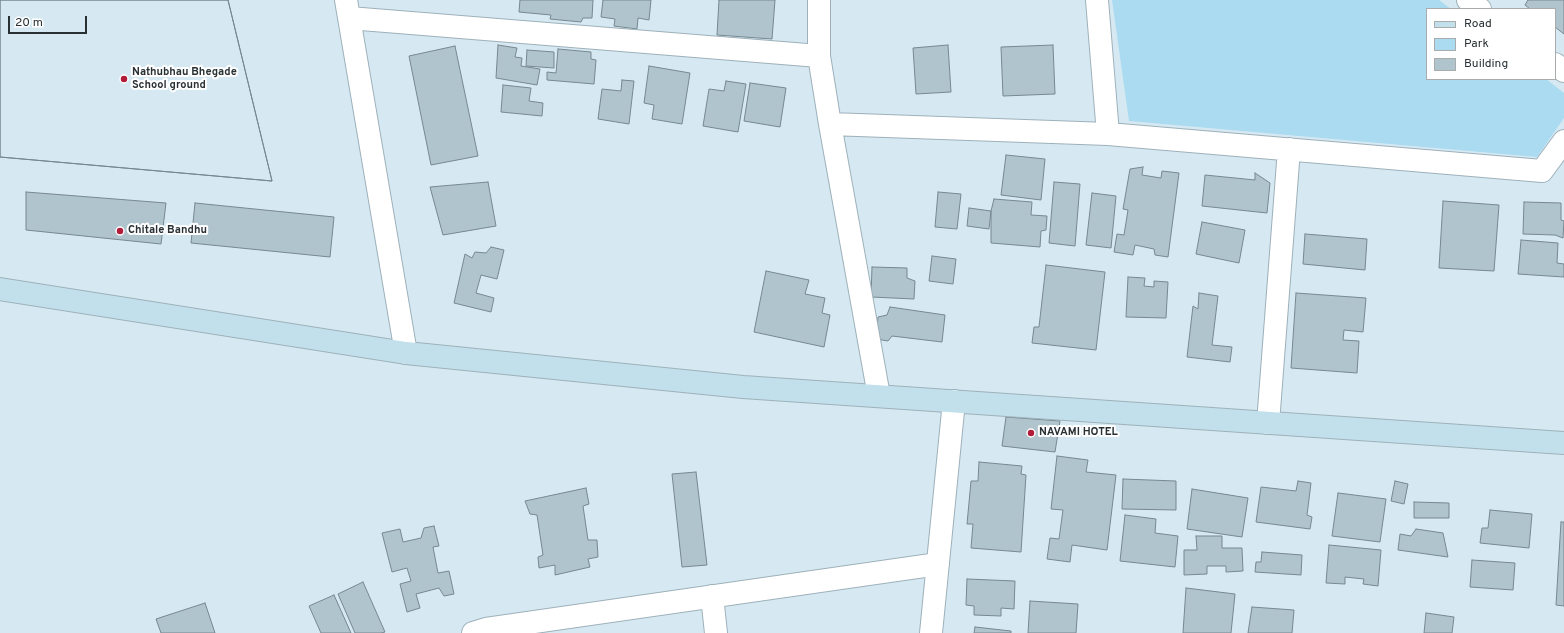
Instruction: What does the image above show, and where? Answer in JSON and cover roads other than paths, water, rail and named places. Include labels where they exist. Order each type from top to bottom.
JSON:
[{"type":"main road","points":[[0,289],[406,353],[735,386],[1564,443]]},
{"type":"street","points":[[819,0],[820,56],[830,124],[879,396]]},
{"type":"street","points":[[1097,0],[1108,134]]},
{"type":"street","points":[[1468,0],[1479,8]]},
{"type":"street","points":[[406,353],[348,9],[820,56]]},
{"type":"street","points":[[1556,65],[1564,71]]},
{"type":"street","points":[[830,124],[1108,134],[1542,171],[1564,141]]},
{"type":"street","points":[[1268,423],[1289,150]]},
{"type":"street","points":[[931,633],[954,401]]},
{"type":"street","points":[[473,633],[494,628],[938,564]]},
{"type":"street","points":[[712,596],[716,633]]},
{"type":"place","name":"Nathubhau Bhegade School ground","points":[[124,79]]},
{"type":"place","name":"Chitale Bandhu","points":[[120,231]]},
{"type":"place","name":"NAVAMI HOTEL","points":[[1031,433]]}]
